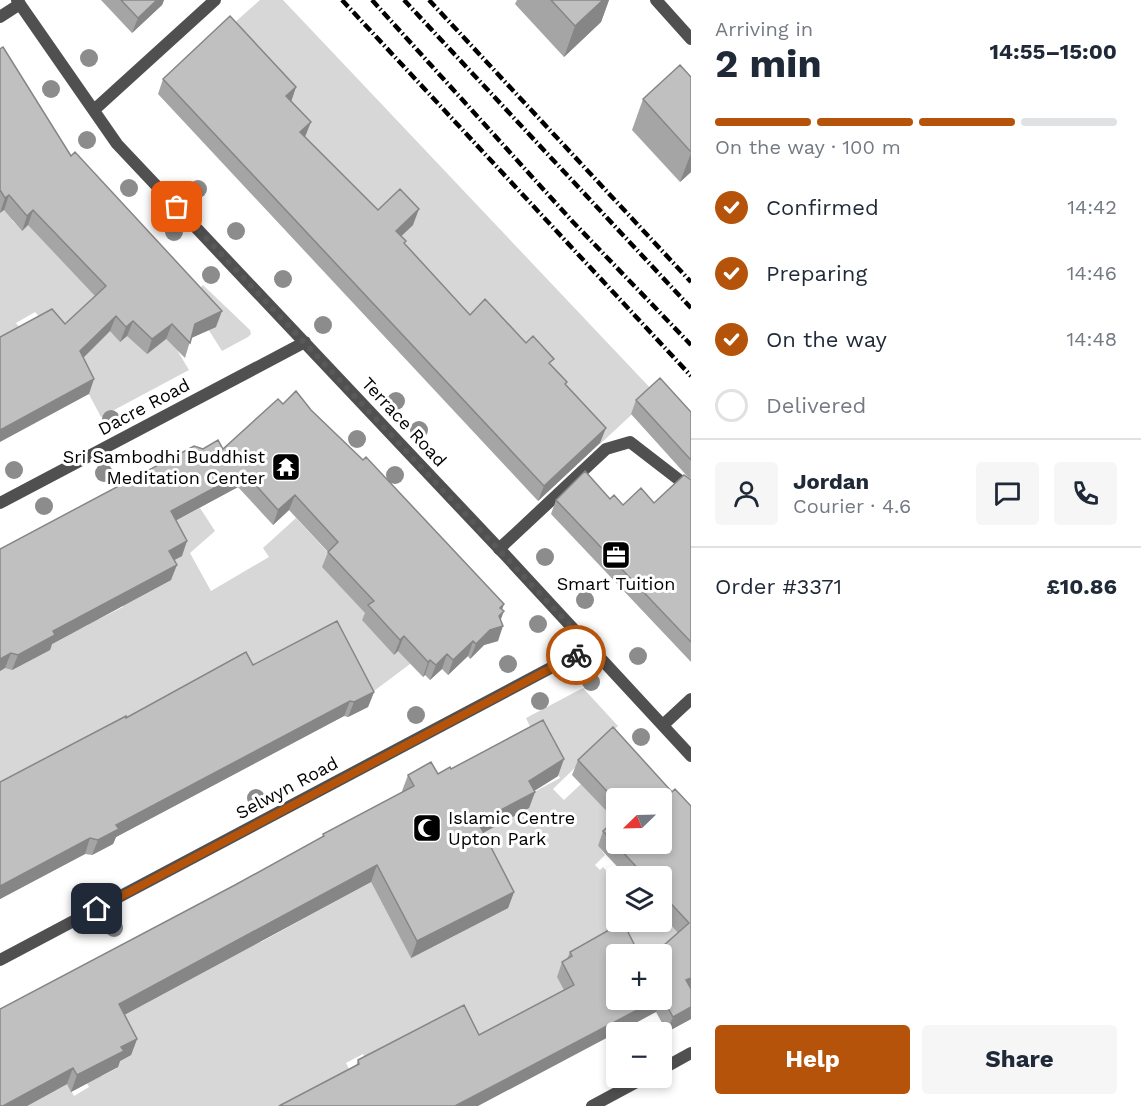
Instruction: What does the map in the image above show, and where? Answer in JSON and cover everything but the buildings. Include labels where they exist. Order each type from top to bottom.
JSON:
[{"type":"street","points":[[94,110],[215,0]]},
{"type":"street","points":[[656,0],[691,39]]},
{"type":"street","points":[[0,17],[18,2]]},
{"type":"street","name":"Terrace Road","points":[[18,2],[117,144],[691,756]]},
{"type":"street","name":"Dacre Road","points":[[0,503],[305,342]]},
{"type":"street","points":[[499,549],[606,449],[630,442],[691,489]]},
{"type":"street","name":"Selwyn Road","points":[[0,960],[590,647]]},
{"type":"street","points":[[663,725],[691,699]]},
{"type":"street","points":[[672,1063],[691,1053]]},
{"type":"street","points":[[592,1106],[626,1088]]},
{"type":"shaded area","points":[[260,0],[283,0],[655,393],[600,444],[559,399],[453,342],[372,226],[256,134],[292,100],[224,32]]},
{"type":"shaded area","points":[[32,193],[12,220],[22,231],[45,209],[100,301],[107,334],[110,331],[166,339],[177,350],[189,370],[101,417],[59,338],[35,312],[16,323],[28,338],[0,355],[0,213]]},
{"type":"shaded area","points":[[203,285],[250,330],[251,334],[248,337],[222,351],[189,299]]},
{"type":"shaded area","points":[[200,508],[215,531],[190,553],[211,591],[269,557],[263,548],[296,518],[332,557],[371,555],[394,655],[405,645],[442,633],[410,664],[366,697],[0,811],[0,665],[23,664],[49,650],[40,632],[72,624],[80,629],[88,625],[91,605],[99,619],[123,607],[115,592],[166,526]]},
{"type":"shaded area","points":[[583,688],[618,726],[553,789],[564,800],[581,784],[606,810],[606,838],[598,846],[605,855],[595,865],[600,870],[603,867],[606,870],[606,932],[672,932],[672,924],[684,938],[672,947],[672,944],[620,944],[617,938],[613,944],[606,944],[606,956],[573,1008],[496,1038],[370,1066],[363,1054],[346,1063],[368,1106],[21,1106],[0,1062],[31,1017],[74,1096],[89,1087],[62,1036],[102,1076],[117,1068],[109,1013],[241,905],[261,942],[371,882],[411,957],[448,792],[515,816],[529,808],[523,798],[560,778],[538,737],[535,738],[526,718]]},
{"type":"railway","points":[[342,0],[691,376]]},
{"type":"railway","points":[[372,0],[573,222],[691,345]]},
{"type":"railway","points":[[404,0],[691,308]]},
{"type":"railway","points":[[429,0],[691,282]]},
{"type":"way so far","points":[[177,207],[590,647],[576,655]]},
{"type":"place","name":"Sri Sambodhi Buddhist Meditation Center","points":[[286,467]]},
{"type":"place","name":"Smart Tuition","points":[[616,555]]},
{"type":"place","name":"Islamic Centre Upton Park","points":[[427,828]]},
{"type":"route","points":[[97,909],[576,655]]}]
